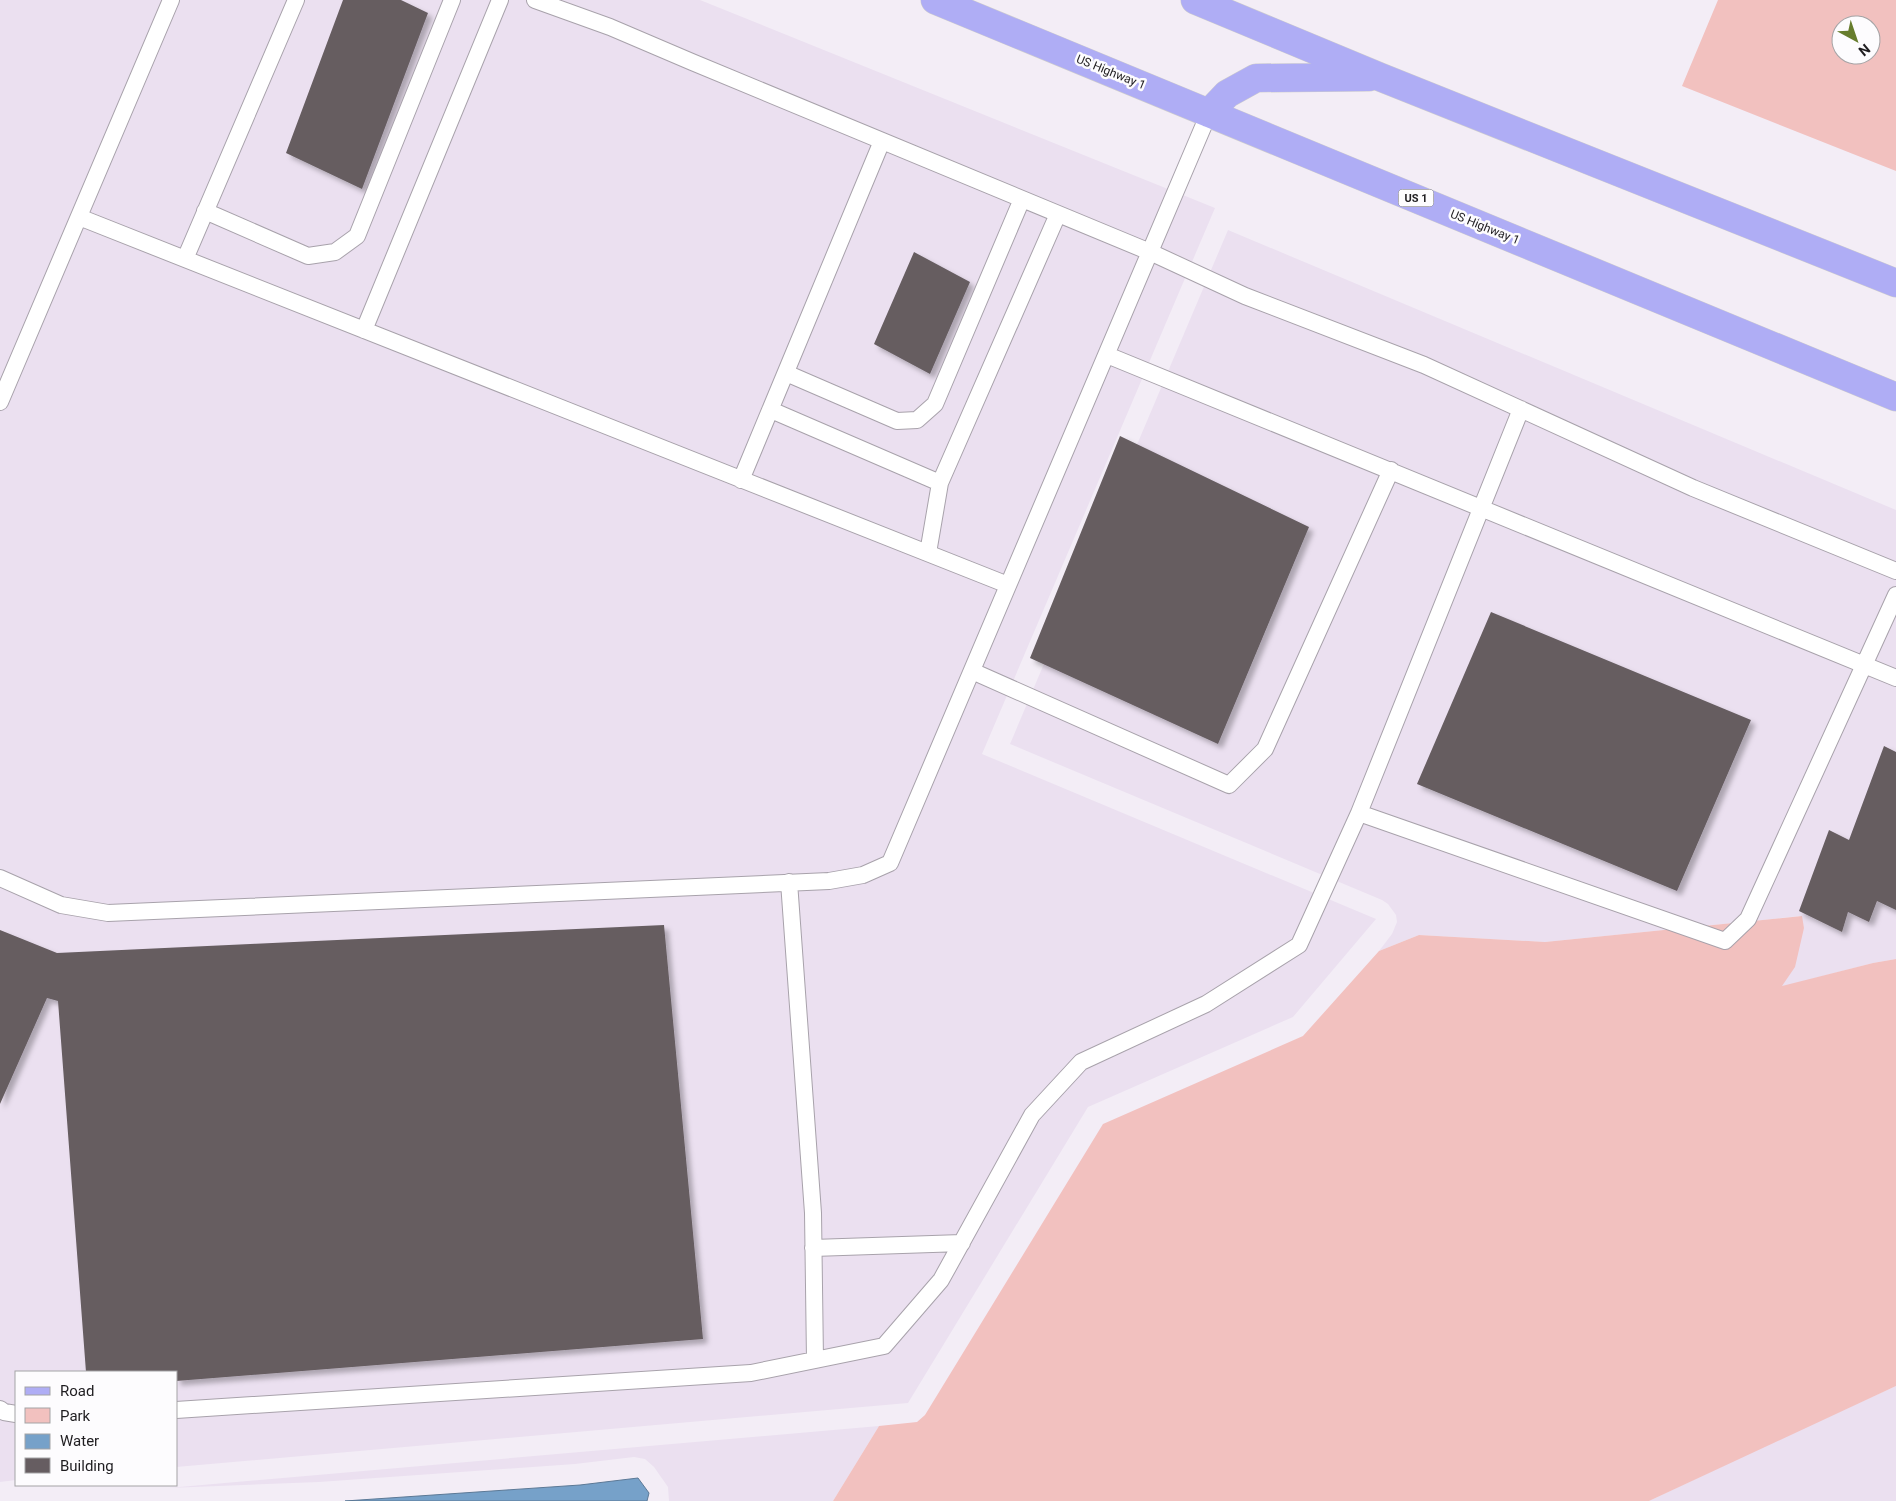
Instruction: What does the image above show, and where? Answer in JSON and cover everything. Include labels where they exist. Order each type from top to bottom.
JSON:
[{"type":"main road","name":"US Highway 1","points":[[935,0],[1896,397]]},
{"type":"main road","points":[[1195,0],[1380,77],[1896,283]]},
{"type":"main road","points":[[1209,113],[1227,94],[1256,78],[1380,77]]},
{"type":"lane","points":[[0,402],[172,0]]},
{"type":"lane","points":[[185,260],[296,0]]},
{"type":"lane","points":[[205,211],[308,256],[335,252],[357,236],[452,0]]},
{"type":"lane","points":[[364,330],[500,0]]},
{"type":"lane","points":[[535,0],[610,27],[1150,252],[1245,296],[1424,365],[1693,488],[1896,571]]},
{"type":"lane","points":[[0,878],[61,906],[108,913],[830,880],[863,875],[890,863],[1209,113]]},
{"type":"lane","points":[[741,480],[882,141]]},
{"type":"lane","points":[[786,373],[896,421],[916,420],[935,404],[1022,199]]},
{"type":"lane","points":[[928,553],[940,483],[1058,214]]},
{"type":"lane","points":[[79,217],[1008,585]]},
{"type":"lane","points":[[1107,355],[1896,678]]},
{"type":"lane","points":[[178,1410],[751,1373],[884,1346],[941,1280],[1032,1116],[1081,1062],[1206,1004],[1299,946],[1359,813],[1521,409]]},
{"type":"lane","points":[[771,410],[940,483]]},
{"type":"lane","points":[[972,671],[1230,785],[1265,749],[1391,470]]},
{"type":"lane","points":[[1359,813],[1725,941],[1748,919],[1896,595]]},
{"type":"lane","points":[[790,882],[812,1213],[815,1360]]},
{"type":"lane","points":[[813,1248],[962,1243]]},
{"type":"lane","points":[[0,1409],[4,1412],[15,1414]]},
{"type":"shaded area","points":[[0,0],[700,0],[1215,208],[982,754],[1376,919],[1293,1017],[1088,1107],[908,1403],[178,1467],[178,1371],[15,1371],[15,1480],[0,1482]]},
{"type":"shaded area","points":[[1228,230],[1896,510],[1896,959],[1873,963],[1781,987],[1804,928],[1801,916],[1545,942],[1419,935],[1379,951],[1392,934],[1397,922],[1396,915],[1388,904],[1382,900],[1010,744]]},
{"type":"shaded area","points":[[1896,1386],[1896,1501],[1649,1501],[1767,1445]]},
{"type":"shaded area","points":[[879,1426],[833,1501],[669,1501],[668,1487],[654,1467],[645,1459],[634,1457],[575,1464],[319,1482],[168,1488]]},
{"type":"green space","points":[[1718,0],[1896,0],[1896,171],[1682,86]]},
{"type":"green space","points":[[1802,916],[1804,928],[1795,967],[1782,986],[1896,959],[1896,1386],[1649,1501],[833,1501],[879,1426],[917,1422],[925,1415],[1103,1124],[1303,1036],[1379,951],[1419,935],[1545,942]]},
{"type":"water","points":[[638,1478],[649,1493],[647,1501],[345,1501],[580,1485]]},
{"type":"building","points":[[343,0],[401,0],[428,13],[362,189],[286,153]]},
{"type":"building","points":[[914,252],[970,282],[930,374],[874,344]]},
{"type":"building","points":[[1120,436],[1309,527],[1218,744],[1030,658]]},
{"type":"building","points":[[1491,612],[1751,720],[1677,891],[1417,784]]},
{"type":"building","points":[[1884,746],[1896,752],[1896,910],[1877,901],[1869,922],[1848,912],[1842,932],[1799,911],[1829,830],[1849,840]]},
{"type":"building","points":[[664,925],[703,1339],[178,1381],[178,1371],[86,1371],[58,1001],[47,998],[0,1104],[0,930],[57,953]]}]
